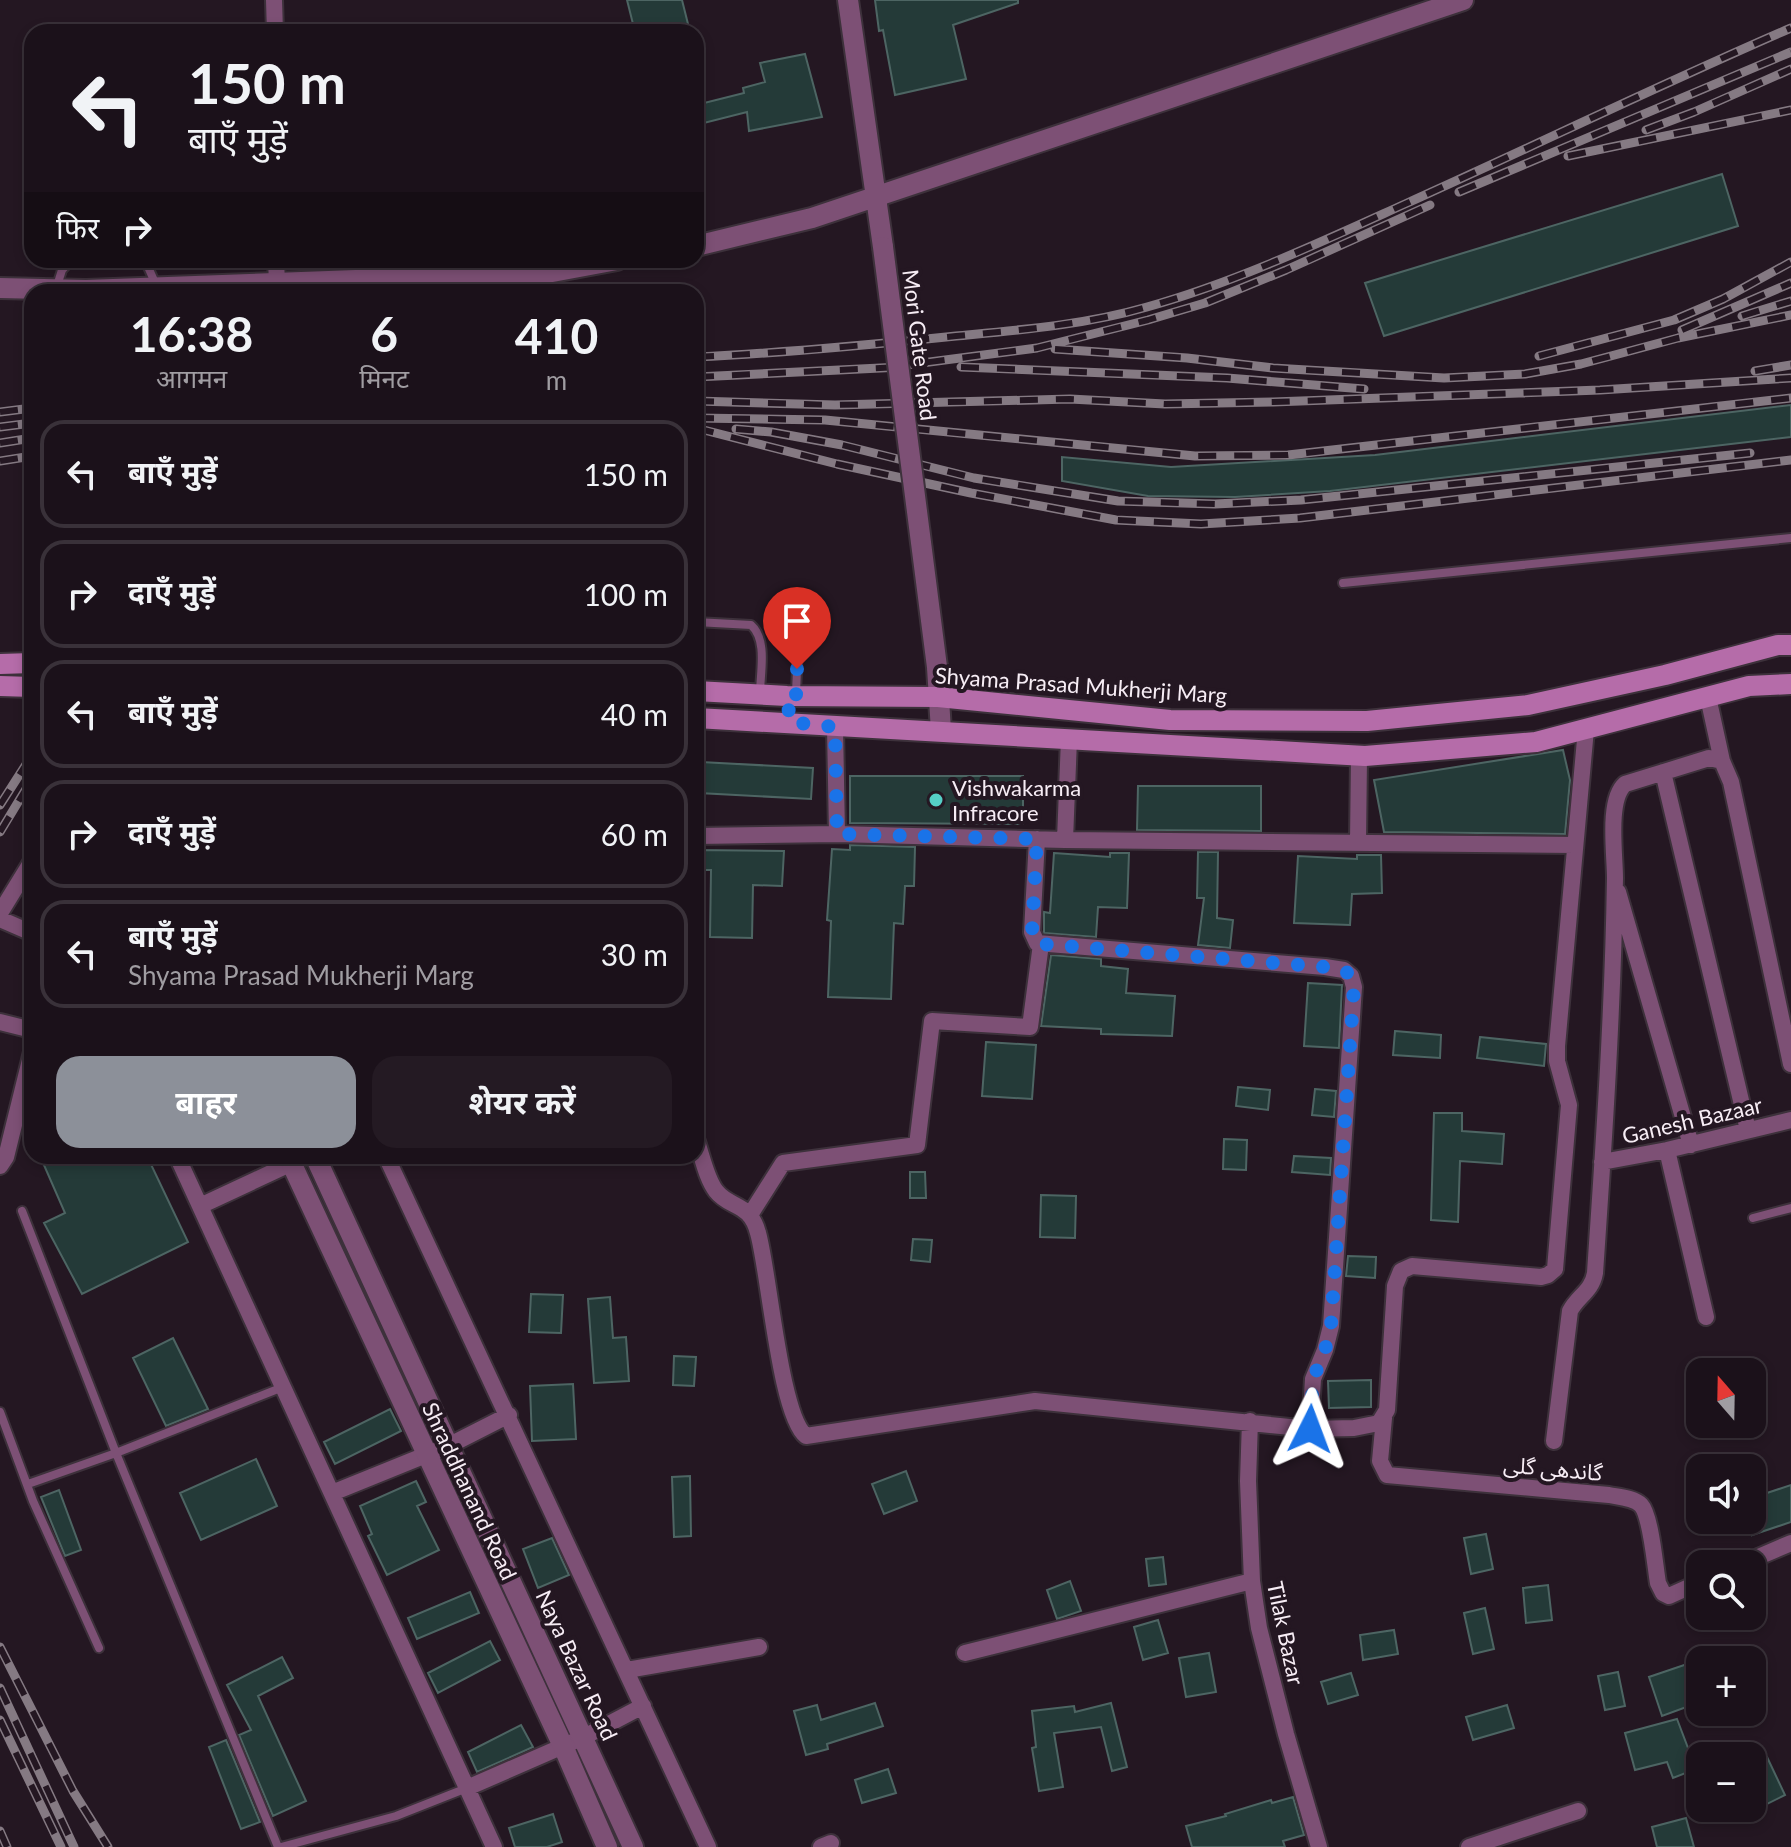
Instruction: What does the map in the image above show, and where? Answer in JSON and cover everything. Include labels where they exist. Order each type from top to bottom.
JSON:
[{"type":"main road","name":"Shyama Prasad Mukherji Marg","points":[[704,691],[791,696],[938,697],[1170,720],[1367,721],[1528,705],[1665,675],[1778,645],[1791,645]]},
{"type":"main road","points":[[0,664],[24,663]]},
{"type":"main road","points":[[704,718],[1359,756],[1536,742],[1749,686],[1791,684]]},
{"type":"main road","points":[[0,686],[24,687]]},
{"type":"main road","points":[[790,722],[791,696]]},
{"type":"street","points":[[274,0],[275,24]]},
{"type":"street","name":"Mori Gate Road","points":[[848,0],[877,196],[937,667],[941,731]]},
{"type":"street","points":[[704,244],[812,218],[1463,0]]},
{"type":"street","points":[[276,268],[277,283]]},
{"type":"street","points":[[247,284],[547,273],[574,268]]},
{"type":"street","points":[[0,288],[24,288]]},
{"type":"street","points":[[1708,697],[1722,761],[1731,782],[1791,1064]]},
{"type":"street","points":[[835,727],[837,834]]},
{"type":"street","points":[[704,1161],[714,1189],[750,1215],[758,1232],[776,1343],[795,1421],[806,1436],[1035,1401],[1310,1429],[1367,1427],[1384,1418],[1387,1410],[1395,1286],[1401,1271],[1412,1266],[1541,1277],[1555,1269],[1569,1105],[1559,1071],[1557,1046],[1586,729]]},
{"type":"street","points":[[1065,840],[1069,739]]},
{"type":"street","points":[[1358,843],[1359,756]]},
{"type":"street","points":[[1554,1441],[1570,1311],[1593,1284],[1615,880],[1614,813],[1619,790],[1636,780],[1709,758],[1722,761]]},
{"type":"street","points":[[1663,772],[1748,1130]]},
{"type":"street","points":[[704,836],[837,834],[1065,840],[1575,845]]},
{"type":"street","points":[[1037,839],[1032,932],[1041,944],[1325,967],[1344,970],[1351,976],[1354,987],[1331,1326],[1313,1379],[1310,1429]]},
{"type":"street","points":[[24,875],[0,916],[24,929]]},
{"type":"street","points":[[1615,880],[1691,1145]]},
{"type":"street","points":[[750,1215],[783,1163],[917,1145],[932,1021],[1030,1027],[1041,944]]},
{"type":"street","points":[[0,1022],[24,1028]]},
{"type":"street","points":[[0,1166],[6,1157],[8,1115],[24,1073]]},
{"type":"street","name":"Ganesh Bazaar","points":[[1602,1162],[1691,1145],[1791,1120]]},
{"type":"street","points":[[1667,1150],[1706,1317]]},
{"type":"street","points":[[181,1164],[494,1847]]},
{"type":"street","points":[[200,1206],[283,1164]]},
{"type":"street","name":"Shraddhanand Road","points":[[298,1164],[426,1455],[607,1847]]},
{"type":"street","name":"Naya Bazar Road","points":[[319,1164],[633,1847]]},
{"type":"street","points":[[390,1164],[708,1847]]},
{"type":"street","points":[[332,1493],[448,1446],[509,1415]]},
{"type":"street","name":"گاندھی گلی","points":[[1384,1418],[1380,1461],[1387,1475],[1609,1495],[1640,1504],[1663,1593],[1669,1596],[1686,1588]]},
{"type":"street","name":"Tilak Bazar","points":[[1250,1421],[1248,1481],[1252,1581],[1259,1628],[1319,1847]]},
{"type":"street","points":[[1766,1554],[1791,1543]]},
{"type":"street","points":[[965,1653],[1252,1581]]},
{"type":"street","points":[[627,1670],[759,1647]]},
{"type":"street","points":[[467,1788],[584,1737],[643,1706]]},
{"type":"street","points":[[1469,1847],[1578,1811]]},
{"type":"lane","points":[[1343,583],[1791,538]]},
{"type":"lane","points":[[704,622],[751,625],[756,630],[761,642],[760,694]]},
{"type":"lane","points":[[791,696],[798,643]]},
{"type":"lane","points":[[1753,1218],[1791,1208]]},
{"type":"lane","points":[[22,1211],[116,1453],[279,1847],[396,1816],[467,1788]]},
{"type":"lane","points":[[28,1484],[283,1387]]},
{"type":"lane","points":[[0,1412],[99,1648]]},
{"type":"building","points":[[627,0],[682,0],[688,24],[633,24]]},
{"type":"building","points":[[875,0],[1018,0],[1018,3],[953,25],[966,79],[895,95],[883,30],[879,31]]},
{"type":"building","points":[[805,54],[822,117],[749,131],[747,112],[704,123],[704,103],[744,93],[743,88],[765,82],[760,63]]},
{"type":"building","points":[[1722,174],[1738,226],[1384,336],[1365,283]]},
{"type":"building","points":[[1791,405],[1791,437],[1330,491],[1235,497],[1148,496],[1062,481],[1062,457],[1171,467],[1375,455]]},
{"type":"building","points":[[1563,750],[1570,780],[1565,834],[1384,832],[1374,780]]},
{"type":"building","points":[[704,762],[813,768],[811,799],[704,793]]},
{"type":"building","name":"Vishwakarma Infracore","points":[[850,776],[1023,776],[1023,824],[850,823]]},
{"type":"building","points":[[1138,786],[1261,786],[1261,831],[1137,830]]},
{"type":"building","points":[[850,845],[915,847],[914,886],[905,886],[903,924],[894,923],[891,999],[828,997],[831,921],[827,920],[832,849],[850,850]]},
{"type":"building","points":[[704,850],[784,851],[782,886],[753,885],[752,938],[710,937],[711,870],[704,870]]},
{"type":"building","points":[[1198,852],[1218,852],[1217,918],[1233,920],[1230,948],[1198,945],[1204,898],[1197,898]]},
{"type":"building","points":[[1054,853],[1110,857],[1110,853],[1129,853],[1127,908],[1098,907],[1096,937],[1044,933],[1044,912],[1050,913]]},
{"type":"building","points":[[1357,855],[1381,855],[1382,893],[1352,894],[1350,925],[1294,923],[1298,856],[1357,859]]},
{"type":"building","points":[[1051,955],[1101,959],[1101,966],[1128,969],[1126,993],[1175,996],[1172,1036],[1101,1034],[1101,1029],[1041,1026]]},
{"type":"building","points":[[1308,983],[1342,985],[1339,1048],[1304,1046]]},
{"type":"building","points":[[1395,1031],[1441,1035],[1440,1058],[1393,1055]]},
{"type":"building","points":[[1480,1037],[1546,1044],[1544,1066],[1477,1058]]},
{"type":"building","points":[[986,1042],[1036,1045],[1032,1099],[982,1096]]},
{"type":"building","points":[[1238,1087],[1270,1090],[1268,1110],[1236,1106]]},
{"type":"building","points":[[1315,1089],[1336,1091],[1334,1117],[1312,1115]]},
{"type":"building","points":[[1434,1113],[1462,1113],[1462,1131],[1504,1134],[1502,1164],[1460,1161],[1458,1222],[1431,1220]]},
{"type":"building","points":[[1224,1139],[1247,1140],[1246,1170],[1223,1169]]},
{"type":"building","points":[[1294,1156],[1331,1158],[1330,1175],[1292,1172]]},
{"type":"building","points":[[44,1164],[151,1164],[188,1242],[82,1294],[44,1223],[65,1213]]},
{"type":"building","points":[[910,1172],[925,1172],[926,1198],[910,1198]]},
{"type":"building","points":[[1041,1195],[1076,1196],[1075,1238],[1040,1237]]},
{"type":"building","points":[[913,1239],[932,1240],[930,1262],[911,1260]]},
{"type":"building","points":[[1348,1256],[1376,1257],[1375,1278],[1346,1276]]},
{"type":"building","points":[[531,1294],[563,1295],[561,1333],[529,1332]]},
{"type":"building","points":[[610,1297],[613,1338],[626,1337],[629,1381],[594,1383],[588,1299]]},
{"type":"building","points":[[173,1338],[208,1409],[166,1426],[133,1358]]},
{"type":"building","points":[[674,1356],[696,1357],[694,1386],[673,1385]]},
{"type":"building","points":[[1371,1380],[1371,1407],[1329,1408],[1328,1381]]},
{"type":"building","points":[[573,1384],[576,1439],[532,1441],[530,1386]]},
{"type":"building","points":[[390,1409],[401,1431],[335,1464],[324,1442]]},
{"type":"building","points":[[256,1459],[277,1506],[201,1540],[180,1493]]},
{"type":"building","points":[[906,1471],[917,1501],[884,1514],[872,1484]]},
{"type":"building","points":[[690,1476],[691,1536],[674,1537],[672,1477]]},
{"type":"building","points":[[416,1481],[426,1502],[417,1506],[439,1550],[387,1575],[368,1536],[372,1534],[360,1506]]},
{"type":"building","points":[[1791,1485],[1791,1522],[1766,1530],[1766,1493]]},
{"type":"building","points":[[59,1490],[81,1550],[65,1556],[41,1497]]},
{"type":"building","points":[[1486,1534],[1493,1569],[1471,1574],[1464,1538]]},
{"type":"building","points":[[552,1538],[569,1575],[538,1588],[523,1549]]},
{"type":"building","points":[[1163,1557],[1166,1584],[1149,1586],[1146,1559]]},
{"type":"building","points":[[1070,1581],[1081,1611],[1057,1619],[1047,1590]]},
{"type":"building","points":[[1548,1585],[1552,1620],[1526,1623],[1523,1588]]},
{"type":"building","points":[[470,1592],[479,1613],[417,1639],[408,1618]]},
{"type":"building","points":[[1485,1608],[1494,1649],[1473,1654],[1464,1613]]},
{"type":"building","points":[[1158,1620],[1168,1653],[1143,1660],[1134,1627]]},
{"type":"building","points":[[1394,1630],[1398,1654],[1363,1660],[1360,1635]]},
{"type":"building","points":[[490,1641],[500,1660],[438,1693],[428,1673]]},
{"type":"building","points":[[1209,1653],[1216,1692],[1186,1697],[1179,1658]]},
{"type":"building","points":[[282,1657],[293,1678],[258,1696],[306,1801],[273,1816],[239,1735],[251,1730],[227,1685]]},
{"type":"building","points":[[1686,1664],[1686,1707],[1662,1716],[1649,1677]]},
{"type":"building","points":[[1618,1672],[1625,1706],[1605,1710],[1598,1676]]},
{"type":"building","points":[[1351,1673],[1358,1695],[1328,1704],[1321,1682]]},
{"type":"building","points":[[875,1703],[883,1726],[827,1744],[828,1749],[806,1755],[794,1711],[817,1705],[821,1720]]},
{"type":"building","points":[[1111,1703],[1127,1767],[1112,1771],[1101,1727],[1054,1733],[1063,1787],[1039,1791],[1032,1748],[1036,1747],[1032,1711],[1074,1706],[1075,1712]]},
{"type":"building","points":[[1507,1705],[1514,1728],[1473,1740],[1466,1717]]},
{"type":"building","points":[[1677,1719],[1686,1743],[1686,1773],[1673,1778],[1667,1762],[1635,1770],[1625,1733]]},
{"type":"building","points":[[521,1725],[533,1747],[477,1772],[468,1752]]},
{"type":"building","points":[[226,1740],[260,1822],[241,1829],[209,1747]]},
{"type":"building","points":[[1766,1757],[1785,1795],[1766,1804]]},
{"type":"building","points":[[888,1769],[896,1793],[862,1803],[855,1780]]},
{"type":"building","points":[[1293,1797],[1304,1835],[1283,1841],[1285,1847],[1192,1847],[1186,1826],[1271,1800],[1272,1803]]},
{"type":"building","points":[[553,1814],[562,1842],[547,1847],[515,1847],[509,1828]]},
{"type":"building","points":[[1686,1818],[1694,1847],[1657,1847],[1652,1827]]},
{"type":"railway","points":[[704,357],[1028,329],[1076,323],[1147,307],[1213,286],[1310,247],[1791,28]]},
{"type":"railway","points":[[1459,192],[1791,52]]},
{"type":"railway","points":[[1646,130],[1791,69]]},
{"type":"railway","points":[[1568,156],[1791,110]]},
{"type":"railway","points":[[891,367],[1037,348],[1205,303],[1430,205]]},
{"type":"railway","points":[[1539,356],[1674,320],[1723,299],[1791,262]]},
{"type":"railway","points":[[1682,330],[1791,283]]},
{"type":"railway","points":[[1742,316],[1791,301]]},
{"type":"railway","points":[[1055,349],[1187,358],[1273,368],[1444,378],[1525,374],[1581,364],[1678,338],[1791,315]]},
{"type":"railway","points":[[1755,371],[1791,365]]},
{"type":"railway","points":[[704,377],[901,367]]},
{"type":"railway","points":[[961,367],[1227,378],[1364,389]]},
{"type":"railway","points":[[704,401],[835,405],[1070,399],[1165,404],[1273,402],[1600,390],[1791,378]]},
{"type":"railway","points":[[704,418],[825,420],[1195,456],[1288,455],[1791,398]]},
{"type":"railway","points":[[0,412],[24,409]]},
{"type":"railway","points":[[0,427],[24,424]]},
{"type":"railway","points":[[736,429],[842,445],[974,478],[1118,501],[1215,504],[1301,500],[1750,453]]},
{"type":"railway","points":[[704,430],[837,464],[971,493],[1116,520],[1201,524],[1300,518],[1791,460]]},
{"type":"railway","points":[[0,443],[24,439]]},
{"type":"railway","points":[[0,461],[24,457]]},
{"type":"railway","points":[[0,805],[24,768]]},
{"type":"railway","points":[[0,832],[24,792]]},
{"type":"railway","points":[[0,1647],[73,1791],[108,1847]]},
{"type":"railway","points":[[0,1688],[74,1847]]},
{"type":"railway","points":[[0,1720],[61,1847]]},
{"type":"railway","points":[[0,1831],[7,1847]]},
{"type":"place","name":"Vishwakarma Infracore","points":[[936,800]]},
{"type":"route","points":[[797,669],[796,696],[787,696],[790,722],[835,727],[837,834],[1037,839],[1032,932],[1037,943],[1325,967],[1344,970],[1351,976],[1354,987],[1331,1326],[1313,1379],[1310,1429]]}]
